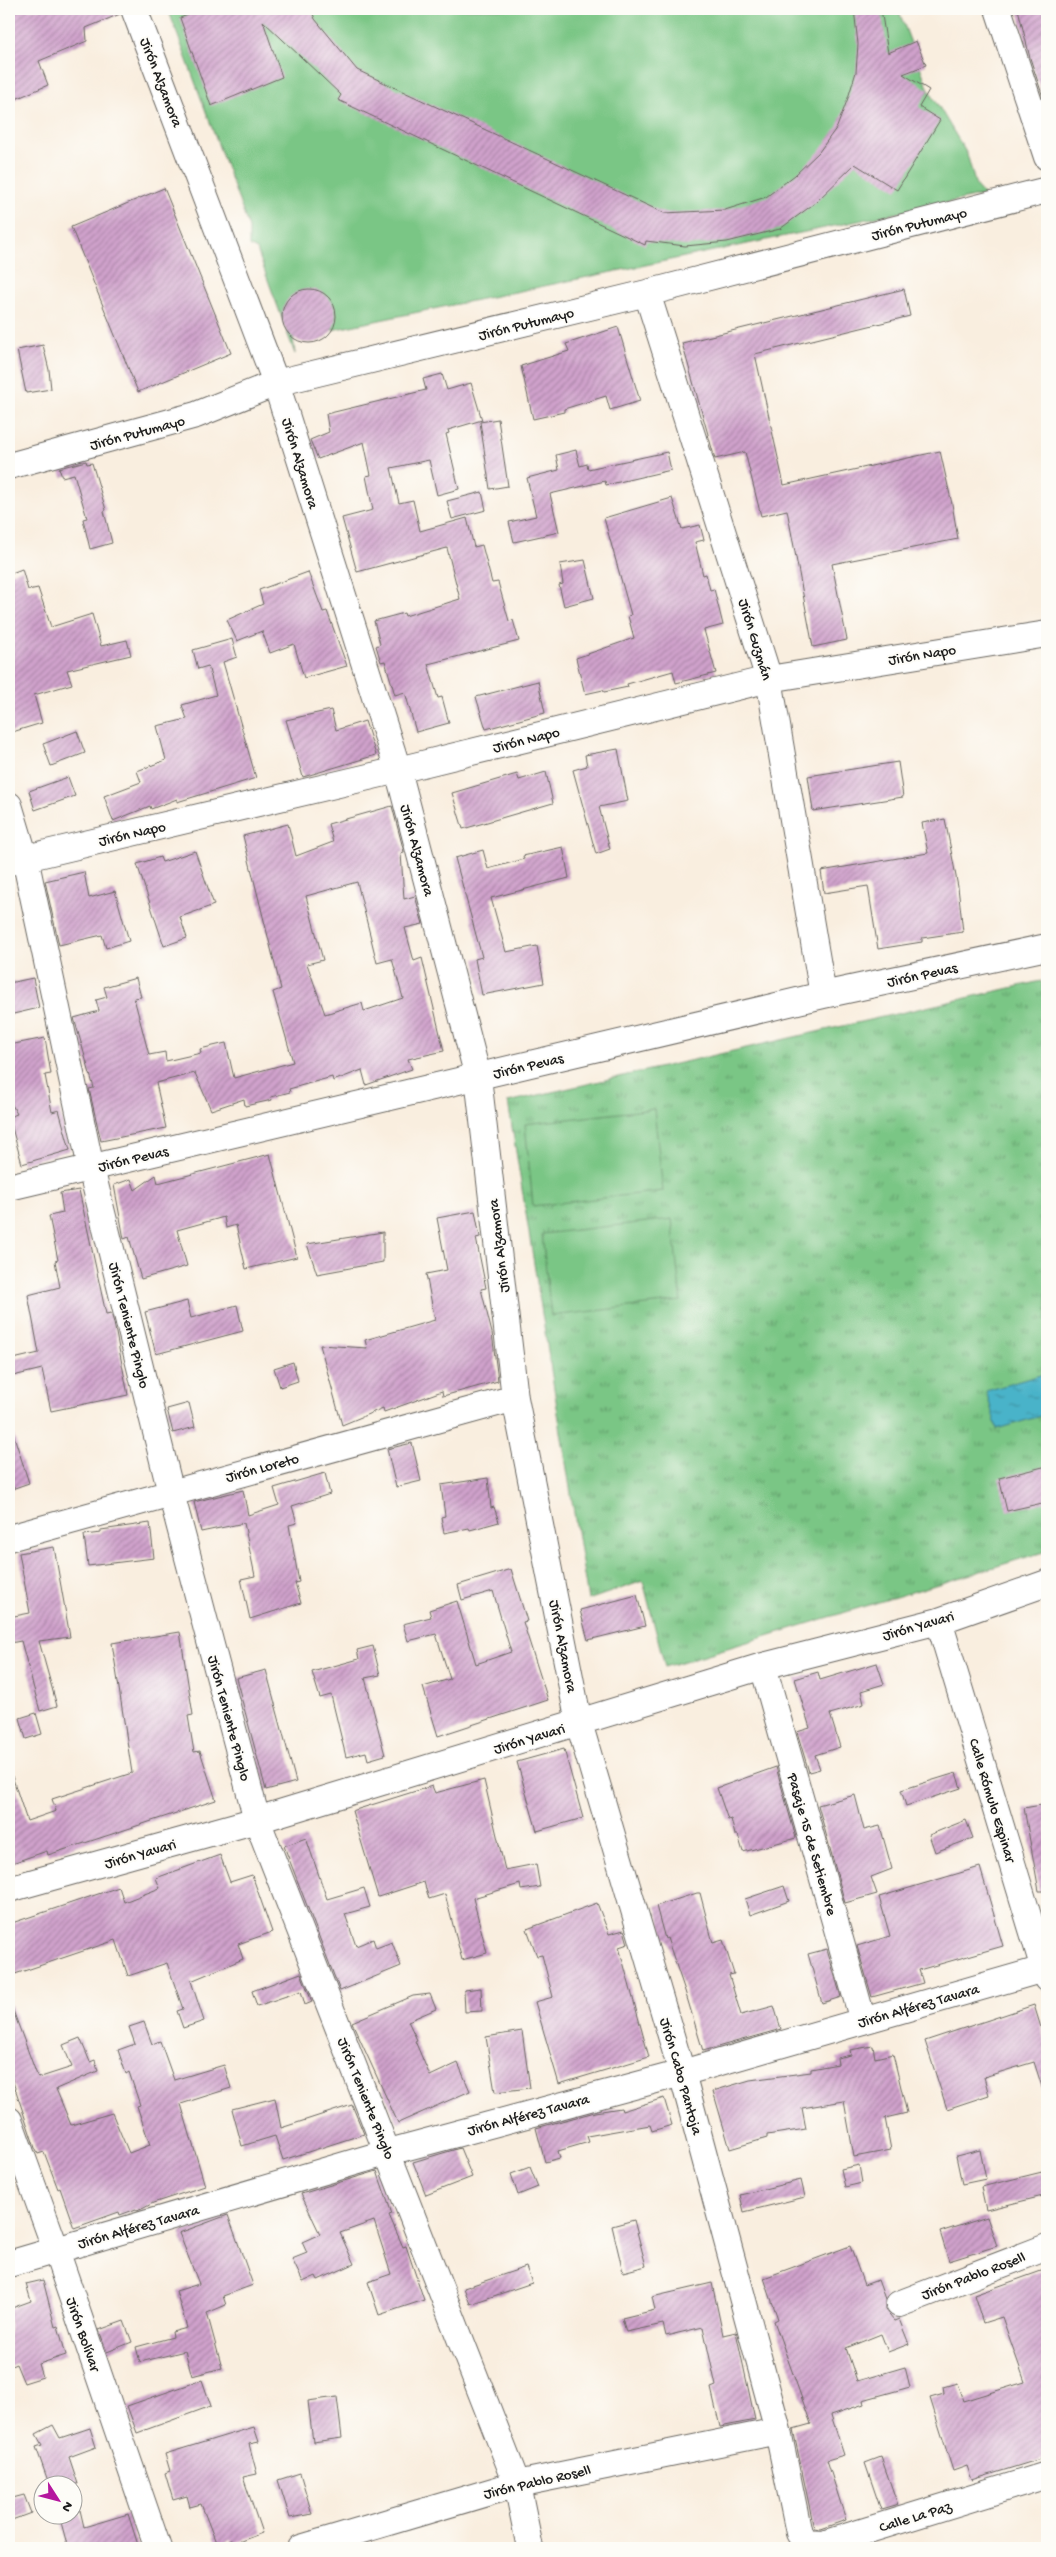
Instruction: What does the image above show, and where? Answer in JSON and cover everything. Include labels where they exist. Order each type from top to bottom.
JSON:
[{"type":"street","name":"Jirón Alzamora","points":[[134,9],[276,383],[398,770],[478,1077],[515,1398],[579,1723]]},
{"type":"street","points":[[998,9],[1047,157]]},
{"type":"street","name":"Jirón Putumayo","points":[[9,466],[196,416],[276,383],[648,293],[1047,190]]},
{"type":"street","name":"Jirón Guzmán","points":[[648,293],[769,678],[823,995]]},
{"type":"street","name":"Jirón Napo","points":[[17,860],[398,770],[769,678],[1047,634]]},
{"type":"street","name":"Jirón Teniente Pinglo","points":[[9,805],[17,860],[91,1168],[171,1492],[257,1820],[389,2152],[517,2484],[530,2548]]},
{"type":"street","name":"Jirón Pevas","points":[[9,1187],[823,995],[1047,947]]},
{"type":"street","name":"Jirón Loreto","points":[[9,1538],[515,1398]]},
{"type":"street","name":"Jirón Yavari","points":[[9,1889],[257,1820],[763,1666],[939,1621],[1047,1583]]},
{"type":"street","name":"Calle Rómulo Espinar","points":[[939,1621],[1046,1972]]},
{"type":"street","name":"Pasaje 15 de Setiembre","points":[[763,1666],[863,2021]]},
{"type":"street","name":"Jirón Cabo Pantoja","points":[[579,1723],[682,2073],[778,2431]]},
{"type":"street","name":"Jirón Alférez Tavara","points":[[9,2264],[389,2152],[1046,1972]]},
{"type":"street","name":"Jirón Bolívar","points":[[9,2120],[56,2250],[158,2548]]},
{"type":"street","name":"Jirón Pablo Rosell","points":[[899,2304],[1047,2247]]},
{"type":"street","name":"Calle La Paz","points":[[778,2431],[799,2533],[806,2543],[823,2544],[1047,2475]]},
{"type":"street","name":"Jirón Pablo Rosell","points":[[301,2548],[517,2484],[778,2431]]},
{"type":"green space","points":[[168,9],[898,9],[929,90],[967,154],[976,186],[984,195],[293,338],[295,354],[257,250],[249,246],[249,228]]},
{"type":"green space","points":[[1041,981],[1047,1000],[1047,1551],[665,1667],[643,1581],[588,1600],[508,1102]]},
{"type":"green space","points":[[654,1109],[663,1191],[533,1206],[525,1124]]},
{"type":"green space","points":[[672,1219],[681,1301],[551,1316],[542,1234]]},
{"type":"water","points":[[1047,1373],[1047,1414],[997,1429],[986,1391]]},
{"type":"building","points":[[22,9],[119,9],[120,14],[86,28],[87,41],[39,61],[48,85],[9,102],[9,14]]},
{"type":"building","points":[[202,9],[311,9],[315,19],[357,70],[664,213],[725,210],[766,197],[795,175],[819,152],[837,127],[856,72],[858,44],[854,9],[881,9],[888,53],[916,41],[926,65],[903,74],[929,90],[919,107],[940,120],[897,190],[855,164],[815,203],[780,229],[727,242],[685,246],[646,241],[645,245],[338,100],[341,95],[263,21],[282,77],[211,106],[180,18]]},
{"type":"building","points":[[1018,9],[1047,9],[1047,100],[1044,100],[1030,58]]},
{"type":"building","points":[[164,188],[231,353],[138,392],[71,227]]},
{"type":"building","points":[[304,289],[314,289],[324,293],[332,301],[336,316],[332,331],[324,339],[314,343],[304,343],[294,339],[286,331],[282,321],[282,311],[286,301],[294,293]]},
{"type":"building","points":[[904,289],[910,316],[755,354],[784,485],[940,451],[952,504],[958,539],[832,564],[847,640],[813,647],[787,510],[761,516],[745,452],[715,459],[682,343]]},
{"type":"building","points":[[618,327],[640,401],[610,410],[606,396],[564,409],[564,412],[533,419],[521,366],[569,351],[566,344]]},
{"type":"building","points":[[43,345],[51,389],[26,393],[17,350]]},
{"type":"building","points":[[442,374],[447,390],[471,383],[482,420],[448,430],[449,433],[446,434],[459,489],[437,495],[429,460],[391,468],[399,503],[413,500],[420,531],[467,518],[474,547],[482,545],[492,583],[498,582],[509,621],[513,620],[519,641],[428,664],[438,698],[442,697],[449,723],[416,732],[405,692],[395,695],[385,661],[381,662],[376,646],[380,644],[374,621],[404,613],[405,616],[460,599],[447,548],[357,572],[342,518],[373,510],[366,476],[371,475],[364,442],[318,459],[310,440],[329,432],[326,414],[426,390],[423,379]]},
{"type":"building","points":[[498,419],[508,486],[490,489],[480,422]]},
{"type":"building","points":[[576,450],[580,466],[587,464],[588,469],[667,452],[671,470],[606,485],[605,481],[550,494],[559,532],[514,542],[509,522],[536,516],[527,478],[559,470],[556,455]]},
{"type":"building","points":[[86,461],[87,464],[92,463],[106,510],[104,511],[112,543],[90,549],[83,519],[87,518],[74,474],[62,477],[59,468]]},
{"type":"building","points":[[482,492],[486,510],[452,519],[447,501]]},
{"type":"building","points":[[672,498],[682,529],[700,525],[704,540],[695,542],[703,575],[706,574],[710,590],[714,589],[723,625],[704,630],[716,673],[676,683],[673,671],[627,684],[628,687],[585,694],[576,658],[634,638],[628,616],[631,615],[604,518]]},
{"type":"building","points":[[585,560],[594,598],[564,606],[559,585],[563,584],[560,564]]},
{"type":"building","points":[[22,569],[28,590],[38,588],[51,627],[92,614],[101,646],[127,640],[131,655],[67,670],[72,684],[34,695],[42,723],[9,733],[9,574]]},
{"type":"building","points":[[308,572],[323,612],[327,611],[347,666],[304,678],[294,644],[270,653],[262,631],[237,641],[227,620],[263,604],[259,590]]},
{"type":"building","points":[[232,639],[237,657],[223,662],[256,778],[177,802],[177,799],[151,809],[150,806],[113,821],[104,796],[141,782],[137,771],[166,760],[157,726],[187,719],[182,705],[216,695],[208,666],[198,669],[193,650]]},
{"type":"building","points":[[538,681],[545,713],[486,729],[476,697]]},
{"type":"building","points":[[331,710],[336,730],[365,721],[376,755],[303,777],[286,720]]},
{"type":"building","points":[[77,731],[85,753],[51,766],[43,744]]},
{"type":"building","points":[[618,749],[628,801],[599,807],[610,849],[596,854],[573,770],[587,766],[585,755]]},
{"type":"building","points":[[898,762],[903,797],[813,811],[808,776]]},
{"type":"building","points":[[546,772],[553,803],[463,829],[452,793],[517,774],[519,780]]},
{"type":"building","points":[[68,777],[75,796],[35,810],[29,791]]},
{"type":"building","points":[[392,806],[404,852],[401,853],[404,899],[415,896],[423,924],[405,928],[414,961],[422,958],[444,1051],[408,1059],[412,1069],[366,1085],[362,1070],[333,1081],[332,1077],[289,1089],[290,1092],[271,1097],[272,1100],[245,1106],[244,1099],[211,1110],[195,1073],[156,1083],[166,1128],[101,1141],[89,1089],[94,1088],[74,1018],[99,1011],[96,1000],[107,997],[104,987],[136,978],[141,997],[134,998],[149,1055],[165,1052],[166,1061],[201,1053],[200,1049],[226,1043],[234,1078],[293,1062],[273,992],[281,989],[243,836],[288,824],[296,856],[333,842],[328,824]],"holes":[[[357,882],[377,963],[392,959],[403,998],[364,1011],[362,1003],[325,1014],[307,964],[323,960],[306,896]]]},
{"type":"building","points":[[945,819],[958,887],[963,932],[922,938],[922,942],[878,949],[868,886],[824,893],[821,871],[928,853],[922,823]]},
{"type":"building","points":[[563,847],[569,878],[491,898],[506,952],[537,946],[544,983],[482,995],[475,959],[482,957],[455,858],[483,850],[488,869],[524,859],[523,856]]},
{"type":"building","points":[[195,851],[214,905],[180,917],[187,938],[164,946],[137,864],[160,857],[162,862]]},
{"type":"building","points":[[84,872],[89,898],[115,891],[129,941],[106,948],[102,935],[59,945],[45,881]]},
{"type":"building","points":[[33,978],[39,1008],[9,1015],[9,983]]},
{"type":"building","points":[[45,1038],[51,1074],[45,1075],[52,1112],[59,1110],[70,1150],[22,1164],[9,1117],[17,1114],[9,1099],[9,1086],[13,1085],[9,1045]]},
{"type":"building","points":[[270,1154],[297,1257],[246,1269],[236,1225],[226,1228],[224,1217],[177,1230],[187,1266],[141,1279],[129,1237],[124,1239],[114,1185],[131,1179],[135,1190],[156,1175],[158,1183]]},
{"type":"building","points":[[79,1190],[106,1314],[111,1313],[114,1323],[128,1395],[51,1411],[42,1369],[9,1377],[9,1360],[39,1353],[28,1295],[60,1287],[55,1261],[58,1260],[49,1216],[63,1213],[60,1193]]},
{"type":"building","points":[[475,1211],[480,1237],[476,1238],[486,1288],[481,1289],[492,1333],[498,1381],[443,1396],[442,1391],[384,1412],[383,1408],[342,1425],[320,1345],[367,1348],[365,1340],[435,1320],[426,1274],[447,1270],[437,1218]]},
{"type":"building","points":[[383,1232],[383,1262],[317,1274],[307,1244]]},
{"type":"building","points":[[187,1301],[191,1318],[237,1305],[243,1331],[156,1354],[145,1312]]},
{"type":"building","points":[[293,1362],[298,1381],[280,1387],[274,1368]]},
{"type":"building","points":[[189,1403],[195,1427],[173,1433],[167,1409]]},
{"type":"building","points":[[12,1430],[29,1483],[9,1490],[9,1431]]},
{"type":"building","points":[[412,1443],[421,1481],[396,1487],[387,1449]]},
{"type":"building","points":[[1047,1466],[1047,1502],[1007,1511],[999,1478]]},
{"type":"building","points":[[325,1473],[330,1494],[292,1506],[297,1523],[289,1525],[299,1582],[295,1583],[301,1603],[250,1619],[241,1579],[255,1576],[244,1523],[201,1532],[194,1502],[243,1490],[248,1515],[279,1505],[274,1488]]},
{"type":"building","points":[[488,1478],[491,1508],[494,1507],[499,1522],[470,1530],[469,1528],[444,1533],[441,1517],[445,1516],[441,1485]]},
{"type":"building","points":[[150,1523],[154,1558],[88,1566],[84,1535],[101,1533],[101,1530]]},
{"type":"building","points":[[54,1547],[70,1637],[39,1641],[57,1706],[40,1711],[21,1641],[10,1643],[9,1617],[30,1613],[19,1553]]},
{"type":"building","points":[[511,1569],[527,1621],[523,1622],[548,1700],[438,1736],[423,1687],[450,1679],[436,1634],[408,1641],[403,1624],[431,1617],[429,1610],[457,1601],[476,1664],[511,1652],[493,1591],[462,1600],[458,1585]]},
{"type":"building","points":[[637,1595],[645,1626],[588,1640],[580,1610]]},
{"type":"building","points":[[180,1632],[193,1715],[188,1716],[194,1752],[200,1751],[216,1800],[48,1855],[47,1851],[9,1864],[9,1777],[12,1776],[27,1821],[56,1811],[52,1799],[132,1773],[112,1643]]},
{"type":"building","points":[[373,1646],[380,1675],[365,1678],[385,1755],[368,1760],[366,1752],[346,1757],[331,1695],[320,1698],[312,1672],[359,1659],[357,1650]]},
{"type":"building","points":[[877,1663],[884,1684],[861,1691],[864,1704],[830,1714],[840,1747],[815,1755],[820,1769],[809,1772],[797,1732],[810,1728],[795,1679],[818,1672],[820,1680]]},
{"type":"building","points":[[266,1670],[296,1782],[266,1790],[236,1678]]},
{"type":"building","points":[[36,1713],[42,1734],[26,1739],[20,1718]]},
{"type":"building","points":[[564,1749],[583,1818],[537,1831],[517,1762]]},
{"type":"building","points":[[776,1767],[796,1838],[743,1852],[738,1835],[735,1835],[731,1819],[728,1820],[717,1788]]},
{"type":"building","points":[[956,1773],[961,1788],[906,1806],[901,1790]]},
{"type":"building","points":[[484,1780],[505,1870],[536,1864],[540,1887],[521,1890],[520,1884],[473,1898],[487,1953],[462,1960],[445,1894],[429,1899],[424,1882],[378,1897],[352,1811],[432,1786],[435,1793]]},
{"type":"building","points":[[855,1795],[864,1830],[880,1826],[892,1869],[871,1877],[877,1894],[845,1903],[818,1805]]},
{"type":"building","points":[[1047,1804],[1047,1891],[1039,1891],[1024,1808]]},
{"type":"building","points":[[966,1820],[973,1838],[935,1852],[929,1835]]},
{"type":"building","points":[[306,1838],[327,1899],[364,1888],[370,1907],[345,1914],[356,1946],[373,1939],[376,1948],[392,1942],[401,1966],[340,1991],[284,1846]]},
{"type":"building","points":[[220,1855],[230,1882],[252,1875],[272,1932],[238,1944],[243,1959],[191,1981],[204,2021],[183,2028],[177,2011],[183,2009],[167,1963],[128,1976],[116,1940],[9,1976],[9,1924],[119,1887],[124,1902],[160,1888],[156,1878]]},
{"type":"building","points":[[980,1867],[1003,1946],[919,1970],[923,1983],[872,1997],[857,1946],[890,1936],[879,1897]]},
{"type":"building","points":[[784,1886],[789,1901],[750,1915],[745,1899]]},
{"type":"building","points":[[700,1893],[713,1943],[723,1940],[734,1974],[729,1975],[741,2015],[774,2006],[781,2029],[703,2051],[667,1938],[665,1939],[656,1906]]},
{"type":"building","points":[[597,1903],[609,1934],[624,1930],[628,1944],[619,1947],[649,2057],[559,2084],[535,2002],[553,1997],[542,1955],[537,1956],[527,1929]]},
{"type":"building","points":[[827,1949],[841,1997],[822,2003],[808,1954]]},
{"type":"building","points":[[301,1973],[312,2002],[305,2005],[301,1991],[257,2006],[252,1991]]},
{"type":"building","points":[[481,1988],[482,2011],[465,2012],[464,1990]]},
{"type":"building","points":[[430,1994],[436,2009],[408,2021],[417,2040],[415,2041],[430,2076],[458,2063],[470,2091],[398,2123],[352,2022],[413,1996]]},
{"type":"building","points":[[9,2005],[11,2005],[38,2078],[72,2067],[63,2045],[80,2038],[90,2062],[95,2060],[98,2071],[56,2089],[71,2125],[112,2113],[129,2153],[150,2145],[137,2106],[140,2105],[129,2072],[126,2074],[118,2050],[135,2044],[129,2027],[144,2022],[152,2044],[160,2041],[174,2080],[224,2065],[231,2088],[181,2104],[205,2186],[153,2203],[137,2211],[136,2209],[120,2215],[119,2212],[74,2228],[60,2188],[58,2189],[44,2152],[38,2154],[35,2148],[9,2070]]},
{"type":"building","points":[[1034,2005],[1047,2047],[1047,2093],[1044,2093],[1034,2062],[984,2077],[989,2095],[947,2109],[925,2041]]},
{"type":"building","points":[[522,2031],[530,2088],[495,2092],[486,2037]]},
{"type":"building","points":[[873,2046],[875,2058],[893,2054],[907,2113],[885,2118],[891,2150],[854,2157],[844,2101],[802,2108],[806,2129],[767,2135],[767,2138],[730,2149],[713,2091],[750,2080],[811,2072],[811,2069],[838,2064],[837,2058],[851,2055],[850,2050]]},
{"type":"building","points":[[275,2098],[281,2128],[352,2105],[364,2134],[283,2160],[275,2136],[242,2146],[232,2109]]},
{"type":"building","points":[[664,2098],[672,2125],[652,2131],[650,2125],[587,2136],[589,2142],[558,2151],[560,2158],[545,2162],[536,2128],[595,2112],[621,2108],[622,2111]]},
{"type":"building","points":[[460,2148],[472,2177],[426,2195],[413,2162]]},
{"type":"building","points":[[980,2150],[986,2179],[962,2184],[956,2156]]},
{"type":"building","points":[[859,2165],[862,2183],[845,2187],[841,2169]]},
{"type":"building","points":[[530,2167],[538,2187],[518,2195],[511,2174]]},
{"type":"building","points":[[377,2171],[392,2214],[389,2215],[403,2247],[406,2246],[424,2300],[379,2315],[368,2282],[391,2274],[374,2221],[340,2233],[354,2264],[318,2280],[316,2276],[303,2282],[292,2259],[307,2253],[302,2242],[320,2234],[301,2194]]},
{"type":"building","points":[[1042,2172],[1047,2195],[986,2210],[981,2187]]},
{"type":"building","points":[[801,2180],[805,2197],[744,2212],[740,2195]]},
{"type":"building","points":[[228,2215],[253,2285],[223,2296],[226,2305],[207,2313],[222,2368],[192,2376],[185,2351],[140,2362],[136,2347],[173,2337],[172,2332],[187,2328],[176,2291],[199,2284],[179,2233]]},
{"type":"building","points":[[987,2217],[997,2246],[949,2261],[940,2232]]},
{"type":"building","points":[[634,2220],[646,2266],[623,2272],[612,2226]]},
{"type":"building","points":[[850,2246],[864,2285],[878,2280],[885,2299],[885,2310],[894,2321],[899,2319],[909,2344],[888,2352],[881,2334],[846,2348],[857,2381],[905,2367],[910,2387],[863,2400],[864,2404],[831,2415],[844,2455],[827,2460],[846,2520],[820,2529],[814,2528],[793,2429],[811,2424],[774,2321],[778,2319],[764,2278]]},
{"type":"building","points":[[526,2267],[532,2283],[470,2304],[464,2288]]},
{"type":"building","points":[[1044,2270],[1047,2282],[1047,2457],[972,2480],[967,2466],[953,2471],[930,2398],[944,2394],[943,2387],[957,2383],[963,2401],[1025,2382],[1002,2317],[983,2323],[974,2295]]},
{"type":"building","points":[[43,2280],[55,2327],[58,2326],[66,2355],[39,2364],[43,2377],[24,2383],[16,2364],[9,2367],[9,2309],[31,2301],[26,2284]]},
{"type":"building","points":[[712,2283],[723,2335],[736,2332],[755,2420],[720,2427],[711,2388],[716,2386],[703,2327],[666,2336],[663,2324],[626,2332],[622,2318],[655,2310],[652,2297]]},
{"type":"building","points":[[124,2321],[132,2342],[107,2352],[99,2330]]},
{"type":"building","points":[[202,2380],[211,2406],[137,2433],[127,2406]]},
{"type":"building","points":[[337,2397],[342,2438],[313,2442],[308,2401]]},
{"type":"building","points":[[53,2425],[60,2438],[90,2428],[96,2447],[69,2457],[75,2474],[45,2474],[36,2447],[42,2445],[36,2434]]},
{"type":"building","points":[[254,2427],[259,2442],[249,2444],[257,2474],[243,2477],[262,2533],[233,2544],[232,2539],[217,2545],[201,2504],[190,2507],[187,2496],[173,2500],[165,2473],[170,2471],[165,2454]]},
{"type":"building","points":[[881,2457],[898,2505],[881,2510],[865,2463]]},
{"type":"building","points":[[300,2473],[312,2514],[290,2518],[278,2480]]},
{"type":"building","points":[[24,2495],[31,2513],[9,2521],[9,2499]]},
{"type":"building","points":[[128,2514],[139,2548],[68,2548],[61,2524],[82,2524],[82,2518],[84,2527]]}]
